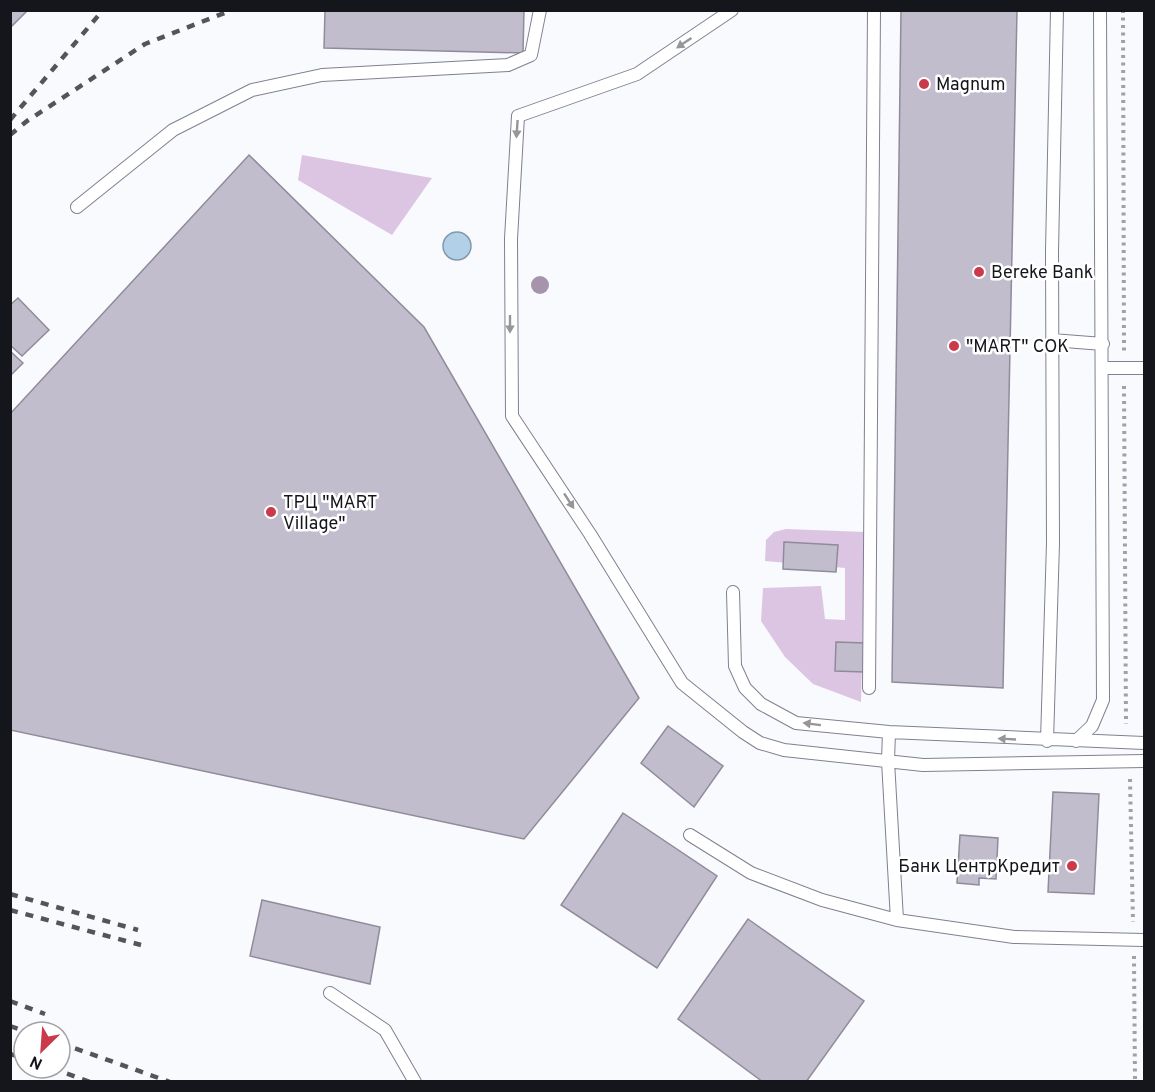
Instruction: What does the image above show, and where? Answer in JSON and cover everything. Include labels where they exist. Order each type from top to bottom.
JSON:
[{"type":"lane","points":[[77,207],[173,130],[252,90],[322,75],[508,65],[531,56],[540,10]]},
{"type":"lane","points":[[732,10],[637,74],[518,116],[511,239],[512,416],[590,534],[682,683],[760,743],[784,750],[923,765],[1144,761]]},
{"type":"lane","points":[[869,687],[874,10]]},
{"type":"lane","points":[[1047,741],[1053,543],[1052,340],[1057,10]]},
{"type":"lane","points":[[1076,741],[1092,726],[1103,700],[1100,10]]},
{"type":"lane","points":[[1052,340],[1103,344]]},
{"type":"lane","points":[[1103,368],[1144,368]]},
{"type":"lane","points":[[733,592],[735,666],[745,688],[761,704],[796,723],[889,732],[1047,741],[1144,743]]},
{"type":"lane","points":[[889,732],[888,761],[897,920]]},
{"type":"lane","points":[[690,835],[751,873],[822,900],[897,920],[1014,937],[1139,940]]},
{"type":"lane","points":[[330,993],[385,1030],[415,1082]]},
{"type":"path","points":[[1123,10],[1128,743]]},
{"type":"path","points":[[1130,762],[1139,940],[1135,1082]]},
{"type":"shaded area","points":[[302,155],[432,178],[392,235],[298,180]]},
{"type":"shaded area","points":[[786,529],[865,532],[861,702],[813,684],[785,657],[761,621],[763,588],[821,586],[825,619],[845,620],[845,568],[765,561],[766,540],[774,532]]},
{"type":"water","points":[[457,232],[467,236],[471,246],[467,256],[457,260],[447,256],[443,246],[447,236]]},
{"type":"building","points":[[10,10],[28,10],[10,28]]},
{"type":"building","points":[[325,10],[524,10],[523,53],[324,48]]},
{"type":"building","name":"\"MART\" СОК","points":[[901,10],[1017,10],[1003,688],[892,682]]},
{"type":"building","name":"ТРЦ \"MART Village\"","points":[[249,155],[424,327],[639,698],[524,839],[10,730],[10,414]]},
{"type":"building","points":[[18,298],[49,330],[22,356],[10,345],[10,305]]},
{"type":"building","points":[[10,351],[23,363],[10,376]]},
{"type":"building","points":[[784,542],[838,545],[836,572],[783,569]]},
{"type":"building","points":[[836,642],[865,643],[864,672],[835,671]]},
{"type":"building","points":[[668,726],[723,766],[694,807],[641,763]]},
{"type":"building","points":[[1053,792],[1099,794],[1094,894],[1048,892]]},
{"type":"building","points":[[623,813],[717,876],[657,968],[561,905]]},
{"type":"building","points":[[960,835],[998,838],[996,879],[979,878],[979,885],[957,883]]},
{"type":"building","points":[[262,900],[380,927],[370,984],[250,956]]},
{"type":"building","points":[[748,919],[864,1001],[806,1082],[763,1082],[678,1019]]},
{"type":"railway","points":[[10,120],[103,10]]},
{"type":"railway","points":[[10,135],[27,121],[145,44],[232,10]]},
{"type":"railway","points":[[10,894],[138,930]]},
{"type":"railway","points":[[10,910],[141,945]]},
{"type":"railway","points":[[10,1001],[45,1014]]},
{"type":"railway","points":[[72,1047],[170,1082]]},
{"type":"railway","points":[[72,1075],[90,1082]]},
{"type":"place","name":"Magnum","points":[[924,84]]},
{"type":"place","name":"Bereke Bank","points":[[979,272]]},
{"type":"place","name":"\"MART\" СОК","points":[[954,346]]},
{"type":"place","name":"ТРЦ \"MART Village\"","points":[[271,512]]},
{"type":"place","name":"Банк ЦентрКредит","points":[[1072,866]]}]
